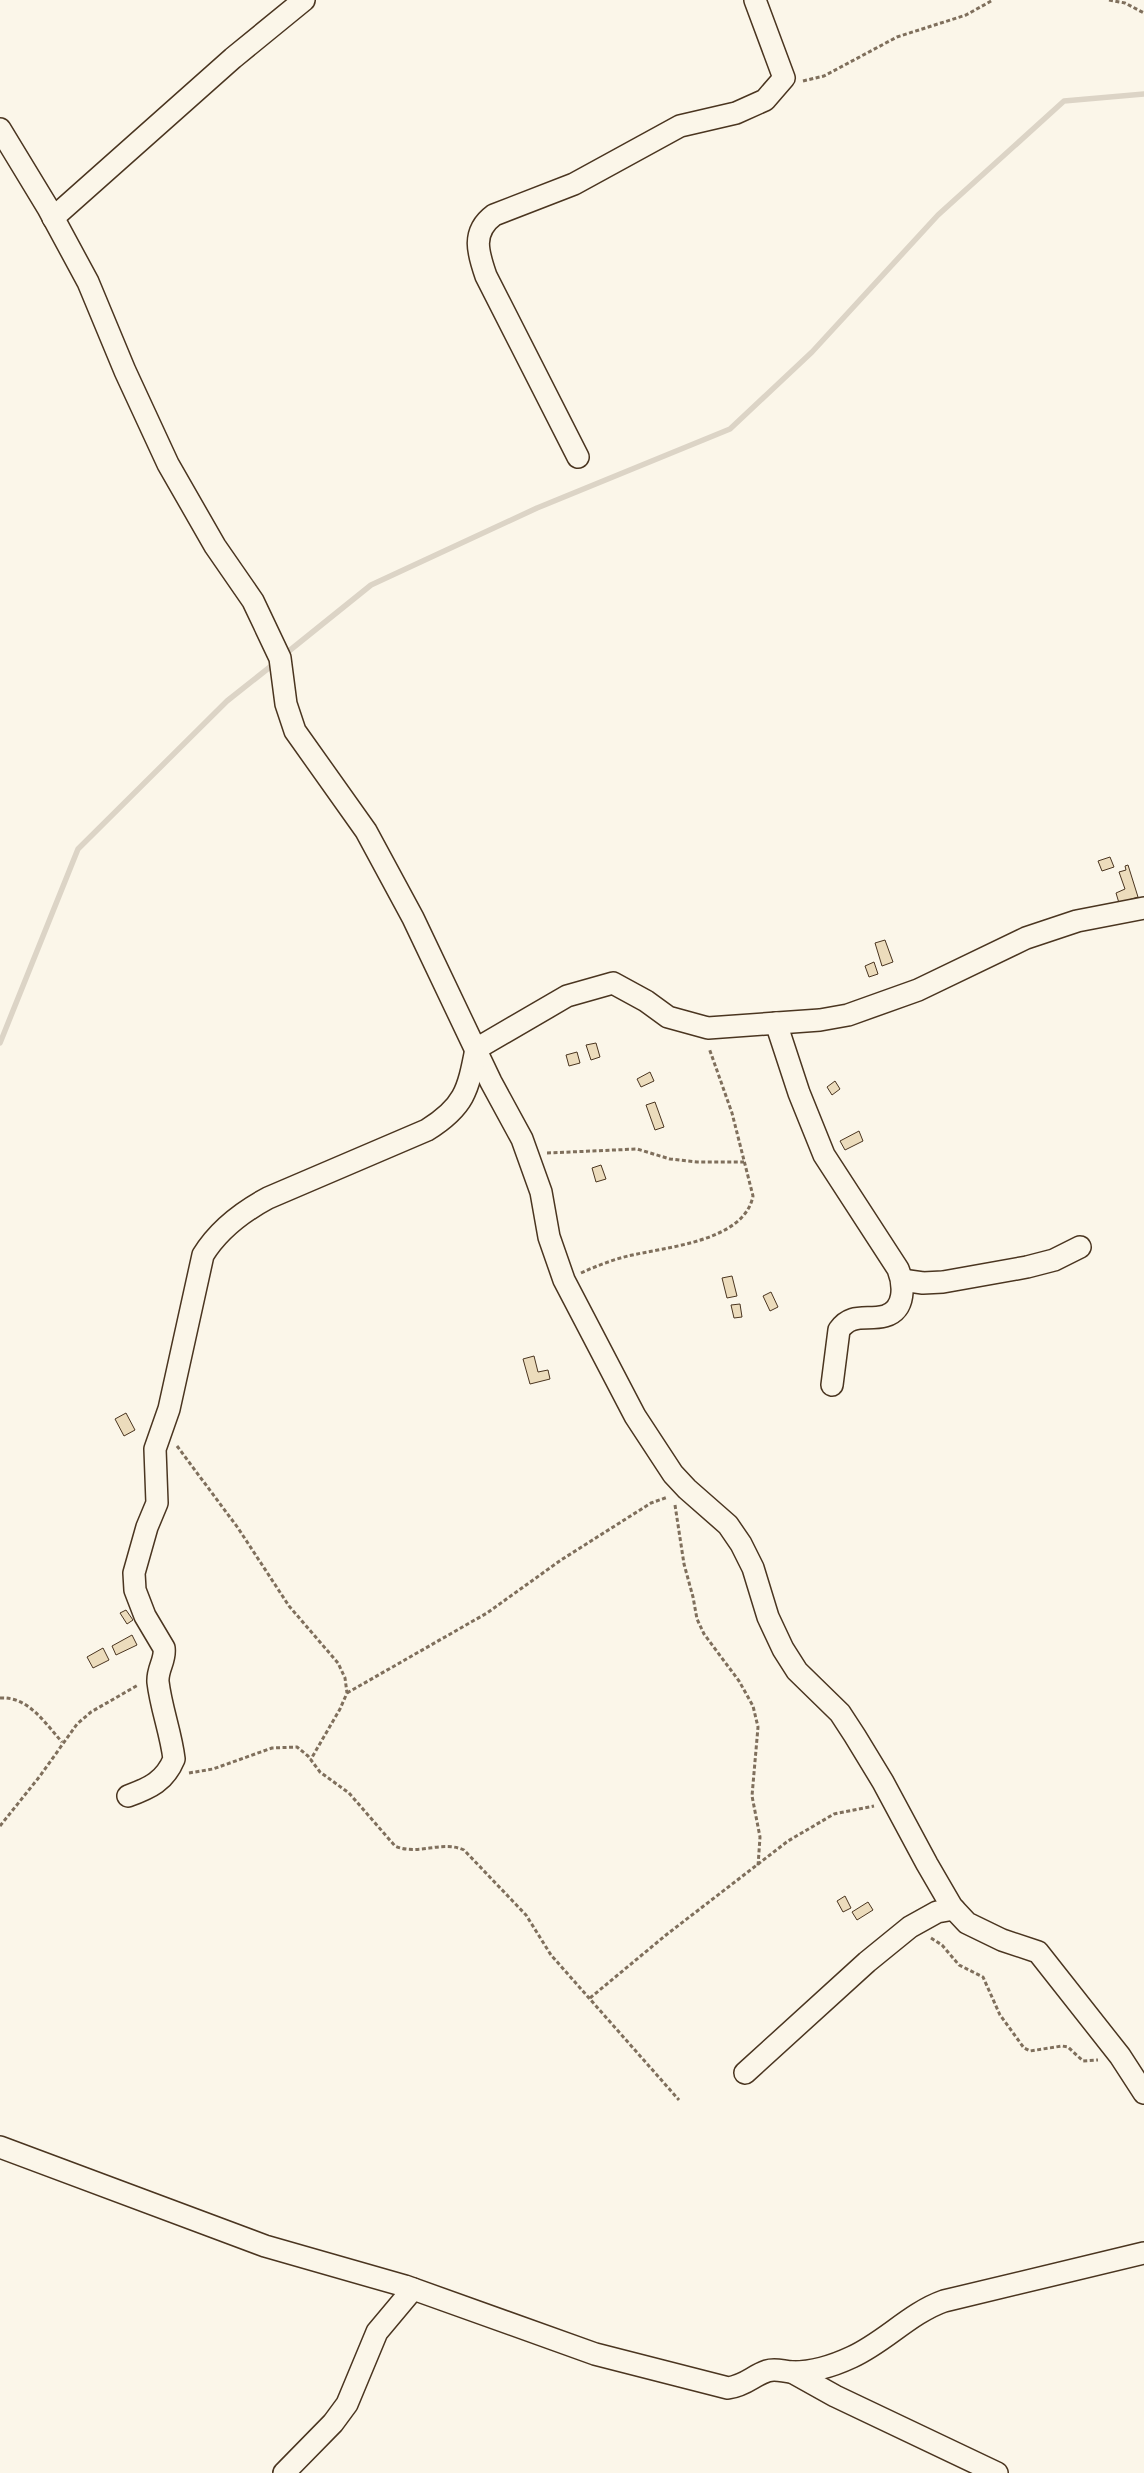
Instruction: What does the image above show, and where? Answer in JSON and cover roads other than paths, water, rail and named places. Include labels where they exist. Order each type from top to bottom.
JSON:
[{"type":"street","points":[[53,218],[233,58],[304,0]]},
{"type":"street","points":[[578,457],[486,276],[477,250],[484,222],[494,215],[574,184],[680,126],[736,113],[766,100],[782,83],[784,78],[783,71],[769,40],[755,0]]},
{"type":"street","points":[[0,129],[53,218],[88,282],[125,371],[168,464],[215,546],[253,601],[280,658],[286,704],[295,730],[366,831],[413,918],[526,1151],[541,1192],[550,1236],[564,1280],[635,1416],[666,1464],[680,1492],[728,1525],[741,1544],[753,1568],[768,1617],[783,1650],[797,1671],[840,1714],[884,1782],[939,1886],[954,1909],[968,1923],[1022,1948],[1038,1952],[1120,2056],[1144,2093]]},
{"type":"street","points":[[128,1796],[154,1785],[169,1771],[174,1759],[158,1682],[158,1668],[165,1654],[164,1648],[145,1616],[135,1590],[134,1573],[147,1527],[157,1503],[158,1483],[154,1458],[181,1359],[204,1255],[214,1238],[248,1209],[268,1198],[427,1130],[448,1117],[462,1098],[471,1076],[476,1049],[567,996],[613,983],[646,1001],[668,1017],[708,1028],[820,1020],[848,1015],[918,990],[1026,938],[1077,921],[1144,908]]},
{"type":"street","points":[[776,1023],[799,1093],[824,1155],[898,1269],[902,1280],[902,1294],[896,1309],[887,1316],[854,1318],[844,1322],[839,1330],[832,1385]]},
{"type":"street","points":[[902,1280],[924,1283],[943,1282],[1027,1267],[1054,1260],[1080,1247]]},
{"type":"street","points":[[745,2073],[867,1962],[910,1927],[937,1912],[954,1909]]},
{"type":"street","points":[[0,2147],[265,2246],[413,2289],[594,2354],[684,2379],[728,2388],[745,2384],[768,2371],[792,2372],[823,2368],[851,2358],[873,2346],[932,2305],[944,2301],[1144,2253]]},
{"type":"street","points":[[284,2473],[333,2423],[347,2404],[378,2332],[413,2289]]},
{"type":"street","points":[[792,2372],[868,2413],[997,2473]]},
{"type":"waterway","points":[[284,655],[371,585],[537,508],[730,429],[812,352],[938,215],[1064,101],[1144,94]]},
{"type":"waterway","points":[[0,1043],[78,849],[227,701],[275,663]]}]
